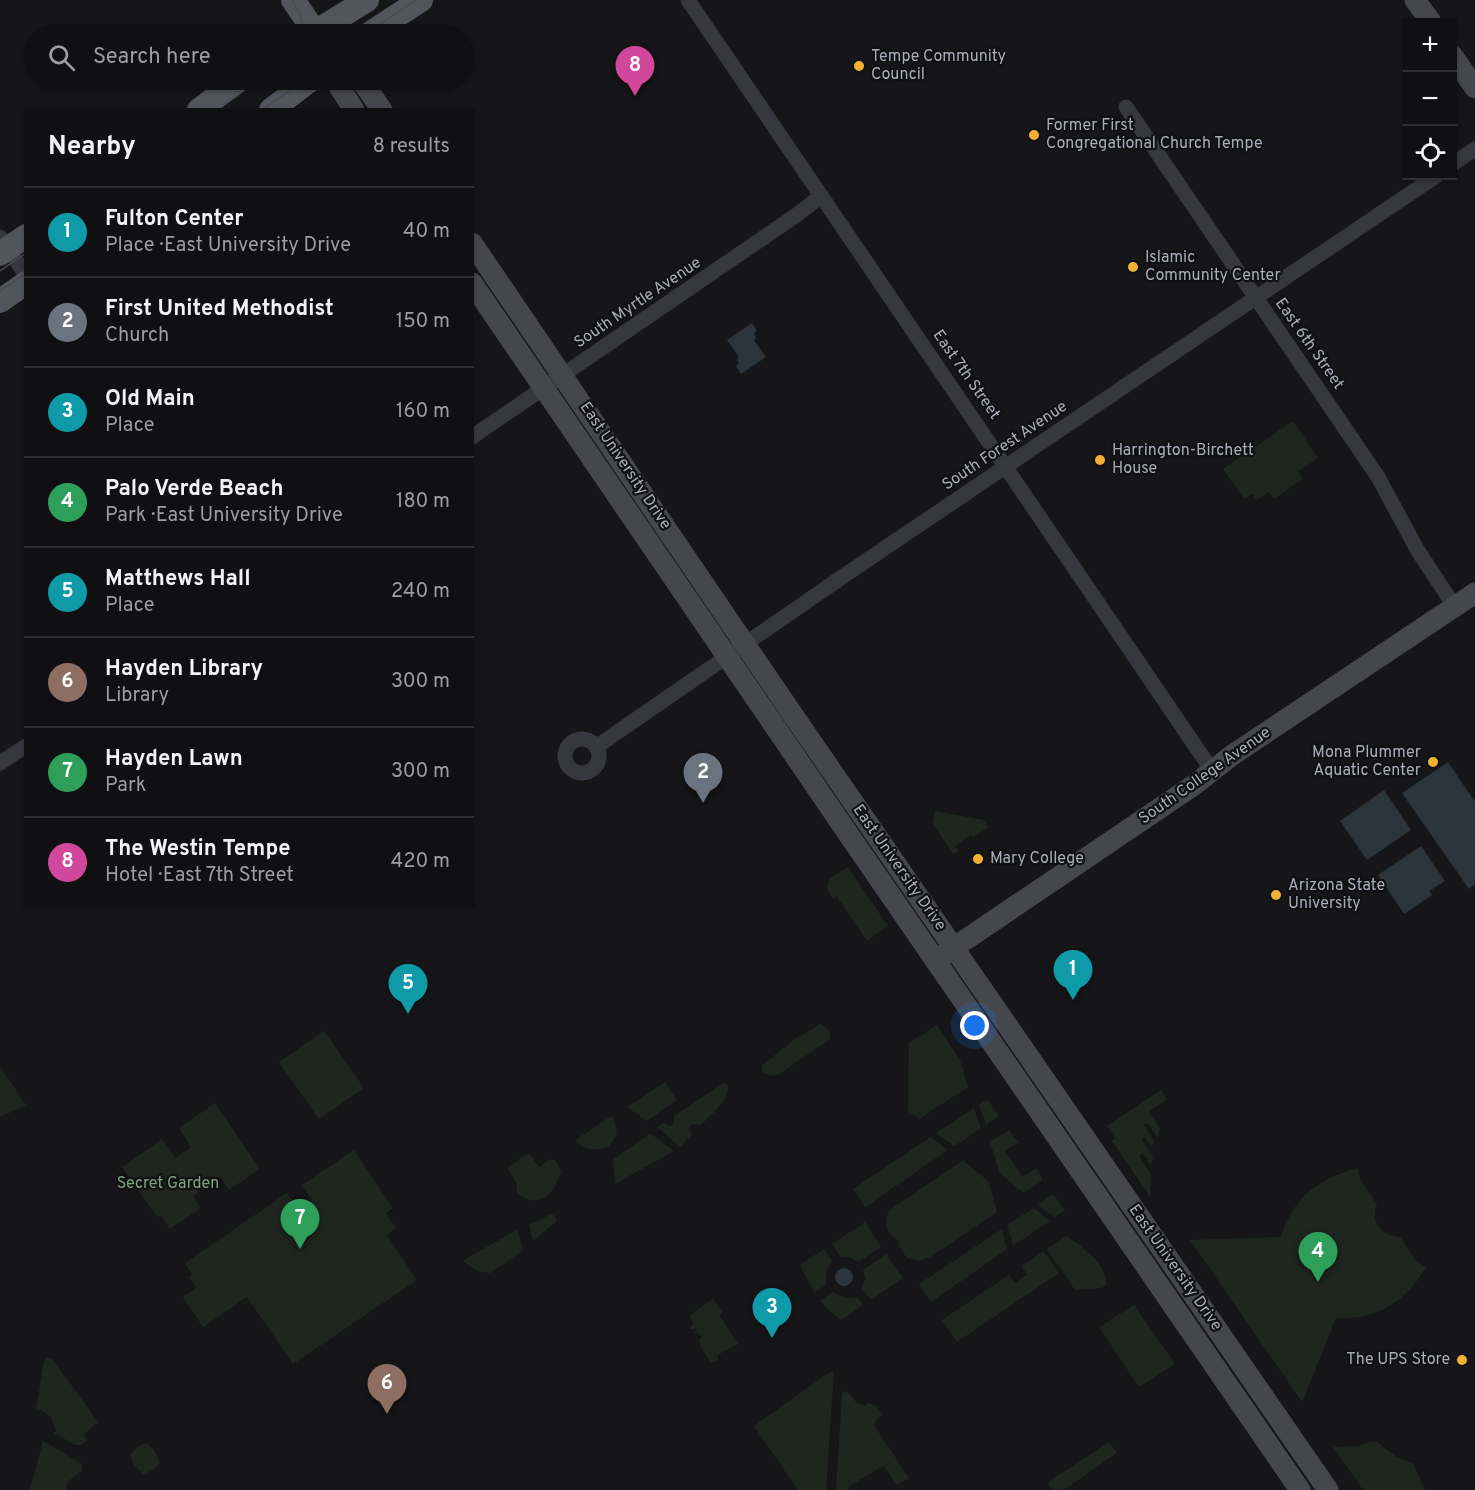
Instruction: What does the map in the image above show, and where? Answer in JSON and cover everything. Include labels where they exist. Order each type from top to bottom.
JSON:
[{"type":"main road","points":[[293,0],[309,24]]},
{"type":"main road","points":[[330,24],[367,0]]},
{"type":"main road","points":[[385,24],[422,0]]},
{"type":"main road","points":[[1415,0],[1428,18]]},
{"type":"main road","points":[[1457,62],[1475,88]]},
{"type":"main road","points":[[202,108],[226,90]]},
{"type":"main road","points":[[274,108],[297,90]]},
{"type":"main road","points":[[341,90],[353,108]]},
{"type":"main road","points":[[368,90],[381,108]]},
{"type":"main road","name":"East University Drive","points":[[474,246],[745,644],[1328,1490]]},
{"type":"main road","points":[[0,301],[24,284]]},
{"type":"main road","name":"East University Drive","points":[[474,286],[1300,1490]]},
{"type":"main road","name":"South College Avenue","points":[[936,961],[1213,772],[1231,756],[1475,593]]},
{"type":"main road","points":[[1057,1137],[1075,1123]]},
{"type":"street","name":"East 7th Street","points":[[688,0],[1213,772]]},
{"type":"street","name":"East 6th Street","points":[[1126,107],[1378,477],[1418,551],[1455,607]]},
{"type":"street","points":[[1457,161],[1475,149]]},
{"type":"street","name":"South Forest Avenue","points":[[596,747],[1430,180]]},
{"type":"street","name":"South Myrtle Avenue","points":[[474,436],[821,196]]},
{"type":"street","points":[[8,244],[24,272]]},
{"type":"street","points":[[0,763],[24,747]]},
{"type":"green space","points":[[1293,421],[1318,458],[1298,472],[1303,479],[1274,499],[1269,492],[1257,500],[1252,494],[1244,499],[1223,469]]},
{"type":"green space","points":[[935,811],[984,820],[989,827],[955,846],[958,851],[953,854],[933,824]]},
{"type":"green space","points":[[848,867],[888,926],[867,941],[837,897],[833,899],[827,890],[829,879]]},
{"type":"green space","points":[[820,1024],[830,1032],[830,1039],[778,1075],[763,1073],[761,1066],[795,1039]]},
{"type":"green space","points":[[937,1025],[960,1060],[968,1087],[919,1119],[908,1111],[909,1043]]},
{"type":"green space","points":[[324,1031],[364,1088],[319,1119],[279,1062]]},
{"type":"green space","points":[[0,1066],[26,1105],[0,1117]]},
{"type":"green space","points":[[665,1082],[677,1100],[647,1121],[627,1107]]},
{"type":"green space","points":[[723,1083],[727,1084],[728,1090],[724,1101],[701,1125],[693,1124],[689,1127],[692,1134],[680,1147],[657,1127],[663,1123],[670,1126],[674,1123],[674,1116]]},
{"type":"green space","points":[[1161,1090],[1167,1099],[1149,1112],[1160,1129],[1157,1137],[1148,1123],[1144,1125],[1154,1140],[1152,1148],[1145,1138],[1142,1140],[1153,1157],[1151,1166],[1143,1153],[1139,1156],[1151,1174],[1150,1197],[1112,1141],[1115,1138],[1107,1126]]},
{"type":"green space","points":[[987,1099],[999,1116],[986,1125],[979,1105]]},
{"type":"green space","name":"Secret Garden","points":[[215,1103],[260,1169],[229,1190],[220,1177],[193,1196],[201,1208],[170,1229],[161,1215],[157,1217],[122,1167],[162,1139],[176,1158],[191,1147],[179,1128]]},
{"type":"green space","points":[[974,1108],[981,1129],[954,1146],[936,1133]]},
{"type":"green space","points":[[613,1115],[617,1134],[608,1147],[590,1149],[575,1140]]},
{"type":"green space","points":[[1009,1130],[1018,1142],[1005,1151],[1023,1177],[1036,1168],[1043,1180],[1024,1193],[1000,1174],[990,1142]]},
{"type":"green space","points":[[650,1133],[674,1151],[615,1184],[613,1160]]},
{"type":"green space","points":[[931,1137],[948,1150],[865,1207],[853,1189]]},
{"type":"green space","points":[[354,1150],[393,1208],[386,1213],[396,1228],[387,1235],[417,1280],[293,1364],[247,1297],[203,1327],[183,1297],[196,1288],[189,1277],[192,1274],[185,1263],[287,1193],[300,1212],[313,1202],[302,1185]]},
{"type":"green space","points":[[530,1154],[539,1167],[550,1159],[556,1161],[561,1172],[554,1188],[545,1198],[539,1200],[532,1200],[517,1194],[517,1184],[507,1168]]},
{"type":"green space","points":[[963,1160],[988,1181],[997,1212],[930,1257],[918,1261],[907,1258],[898,1245],[899,1241],[891,1235],[887,1227],[886,1219],[890,1210]]},
{"type":"green space","points":[[1357,1168],[1361,1180],[1377,1204],[1376,1223],[1388,1234],[1400,1237],[1416,1261],[1426,1267],[1409,1290],[1388,1306],[1364,1316],[1336,1318],[1302,1402],[1190,1240],[1281,1237],[1300,1200],[1319,1184]]},
{"type":"green space","points":[[1053,1194],[1065,1210],[1055,1217],[1038,1205]]},
{"type":"green space","points":[[1034,1208],[1050,1221],[1013,1246],[1007,1225]]},
{"type":"green space","points":[[551,1214],[557,1221],[533,1241],[529,1225]]},
{"type":"green space","points":[[865,1222],[881,1247],[858,1262],[850,1257],[841,1257],[832,1244]]},
{"type":"green space","points":[[1002,1229],[1007,1249],[931,1302],[919,1284]]},
{"type":"green space","points":[[517,1230],[524,1250],[490,1273],[477,1271],[464,1262],[465,1259]]},
{"type":"green space","points":[[1066,1236],[1099,1264],[1106,1278],[1106,1286],[1075,1290],[1047,1249]]},
{"type":"green space","points":[[824,1249],[832,1261],[826,1272],[826,1285],[814,1293],[800,1265]]},
{"type":"green space","points":[[1043,1251],[1059,1273],[957,1342],[942,1320],[1009,1275],[1015,1283],[1027,1275],[1022,1266]]},
{"type":"green space","points":[[886,1254],[903,1278],[871,1300],[862,1288],[865,1279],[863,1270]]},
{"type":"green space","points":[[832,1292],[845,1298],[857,1297],[863,1305],[841,1320],[820,1301]]},
{"type":"green space","points":[[713,1299],[722,1312],[719,1315],[738,1344],[717,1355],[719,1359],[711,1363],[699,1340],[702,1338],[698,1332],[695,1334],[697,1330],[695,1328],[693,1330],[690,1328],[693,1324],[690,1315]]},
{"type":"green space","points":[[1134,1305],[1175,1364],[1139,1387],[1099,1327]]},
{"type":"green space","points":[[47,1358],[53,1360],[98,1422],[84,1434],[87,1441],[81,1445],[75,1445],[54,1433],[56,1430],[51,1417],[41,1410],[36,1410],[44,1361]]},
{"type":"green space","points":[[834,1371],[826,1490],[798,1490],[754,1426]]},
{"type":"green space","points":[[847,1391],[856,1402],[866,1406],[868,1403],[875,1405],[882,1415],[874,1425],[909,1478],[897,1485],[884,1466],[849,1486],[848,1490],[836,1490],[842,1393]]},
{"type":"green space","points":[[43,1441],[82,1464],[82,1471],[67,1482],[66,1490],[30,1490]]},
{"type":"green space","points":[[1109,1442],[1117,1453],[1065,1489],[1056,1489],[1048,1485],[1051,1480]]},
{"type":"green space","points":[[1377,1442],[1395,1456],[1413,1464],[1425,1490],[1363,1490],[1333,1447],[1359,1446]]},
{"type":"green space","points":[[146,1443],[155,1451],[160,1463],[153,1470],[143,1474],[134,1465],[130,1455],[137,1447]]},
{"type":"shaded area","points":[[752,323],[757,331],[754,333],[756,338],[754,340],[766,357],[741,374],[736,366],[739,363],[737,359],[739,357],[727,340]]},
{"type":"shaded area","points":[[1448,762],[1475,802],[1475,884],[1469,889],[1402,793]]},
{"type":"shaded area","points":[[1384,790],[1411,830],[1367,860],[1340,821]]},
{"type":"shaded area","points":[[1421,846],[1445,881],[1429,891],[1432,895],[1404,914],[1378,875]]},
{"type":"shaded area","points":[[844,1268],[852,1273],[853,1277],[848,1285],[844,1286],[836,1281],[835,1277],[840,1269]]},
{"type":"tram line","points":[[292,0],[300,14],[302,24]]},
{"type":"tram line","points":[[380,24],[416,0]]},
{"type":"tram line","points":[[220,108],[244,90]]},
{"type":"tram line","points":[[265,108],[291,90]]},
{"type":"tram line","points":[[0,271],[24,254]]},
{"type":"tram line","points":[[0,291],[24,274]]},
{"type":"place","name":"Tempe Community Council","points":[[859,66]]},
{"type":"place","name":"The Westin Tempe","points":[[635,96]]},
{"type":"place","name":"Former First Congregational Church Tempe","points":[[1034,135]]},
{"type":"place","name":"Islamic Community Center","points":[[1133,267]]},
{"type":"place","name":"Harrington-Birchett House","points":[[1100,460]]},
{"type":"place","name":"Mona Plummer Aquatic Center","points":[[1433,762]]},
{"type":"place","name":"First United Methodist","points":[[703,803]]},
{"type":"place","name":"Mary College","points":[[978,859]]},
{"type":"place","name":"Arizona State University","points":[[1276,895]]},
{"type":"place","name":"Fulton Center","points":[[1073,1000]]},
{"type":"place","name":"Matthews Hall","points":[[408,1014]]},
{"type":"place","name":"Hayden Lawn","points":[[300,1249]]},
{"type":"place","name":"Palo Verde Beach","points":[[1318,1282]]},
{"type":"place","name":"Old Main","points":[[772,1338]]},
{"type":"place","name":"The UPS Store","points":[[1462,1360]]},
{"type":"place","name":"Hayden Library","points":[[387,1414]]}]
